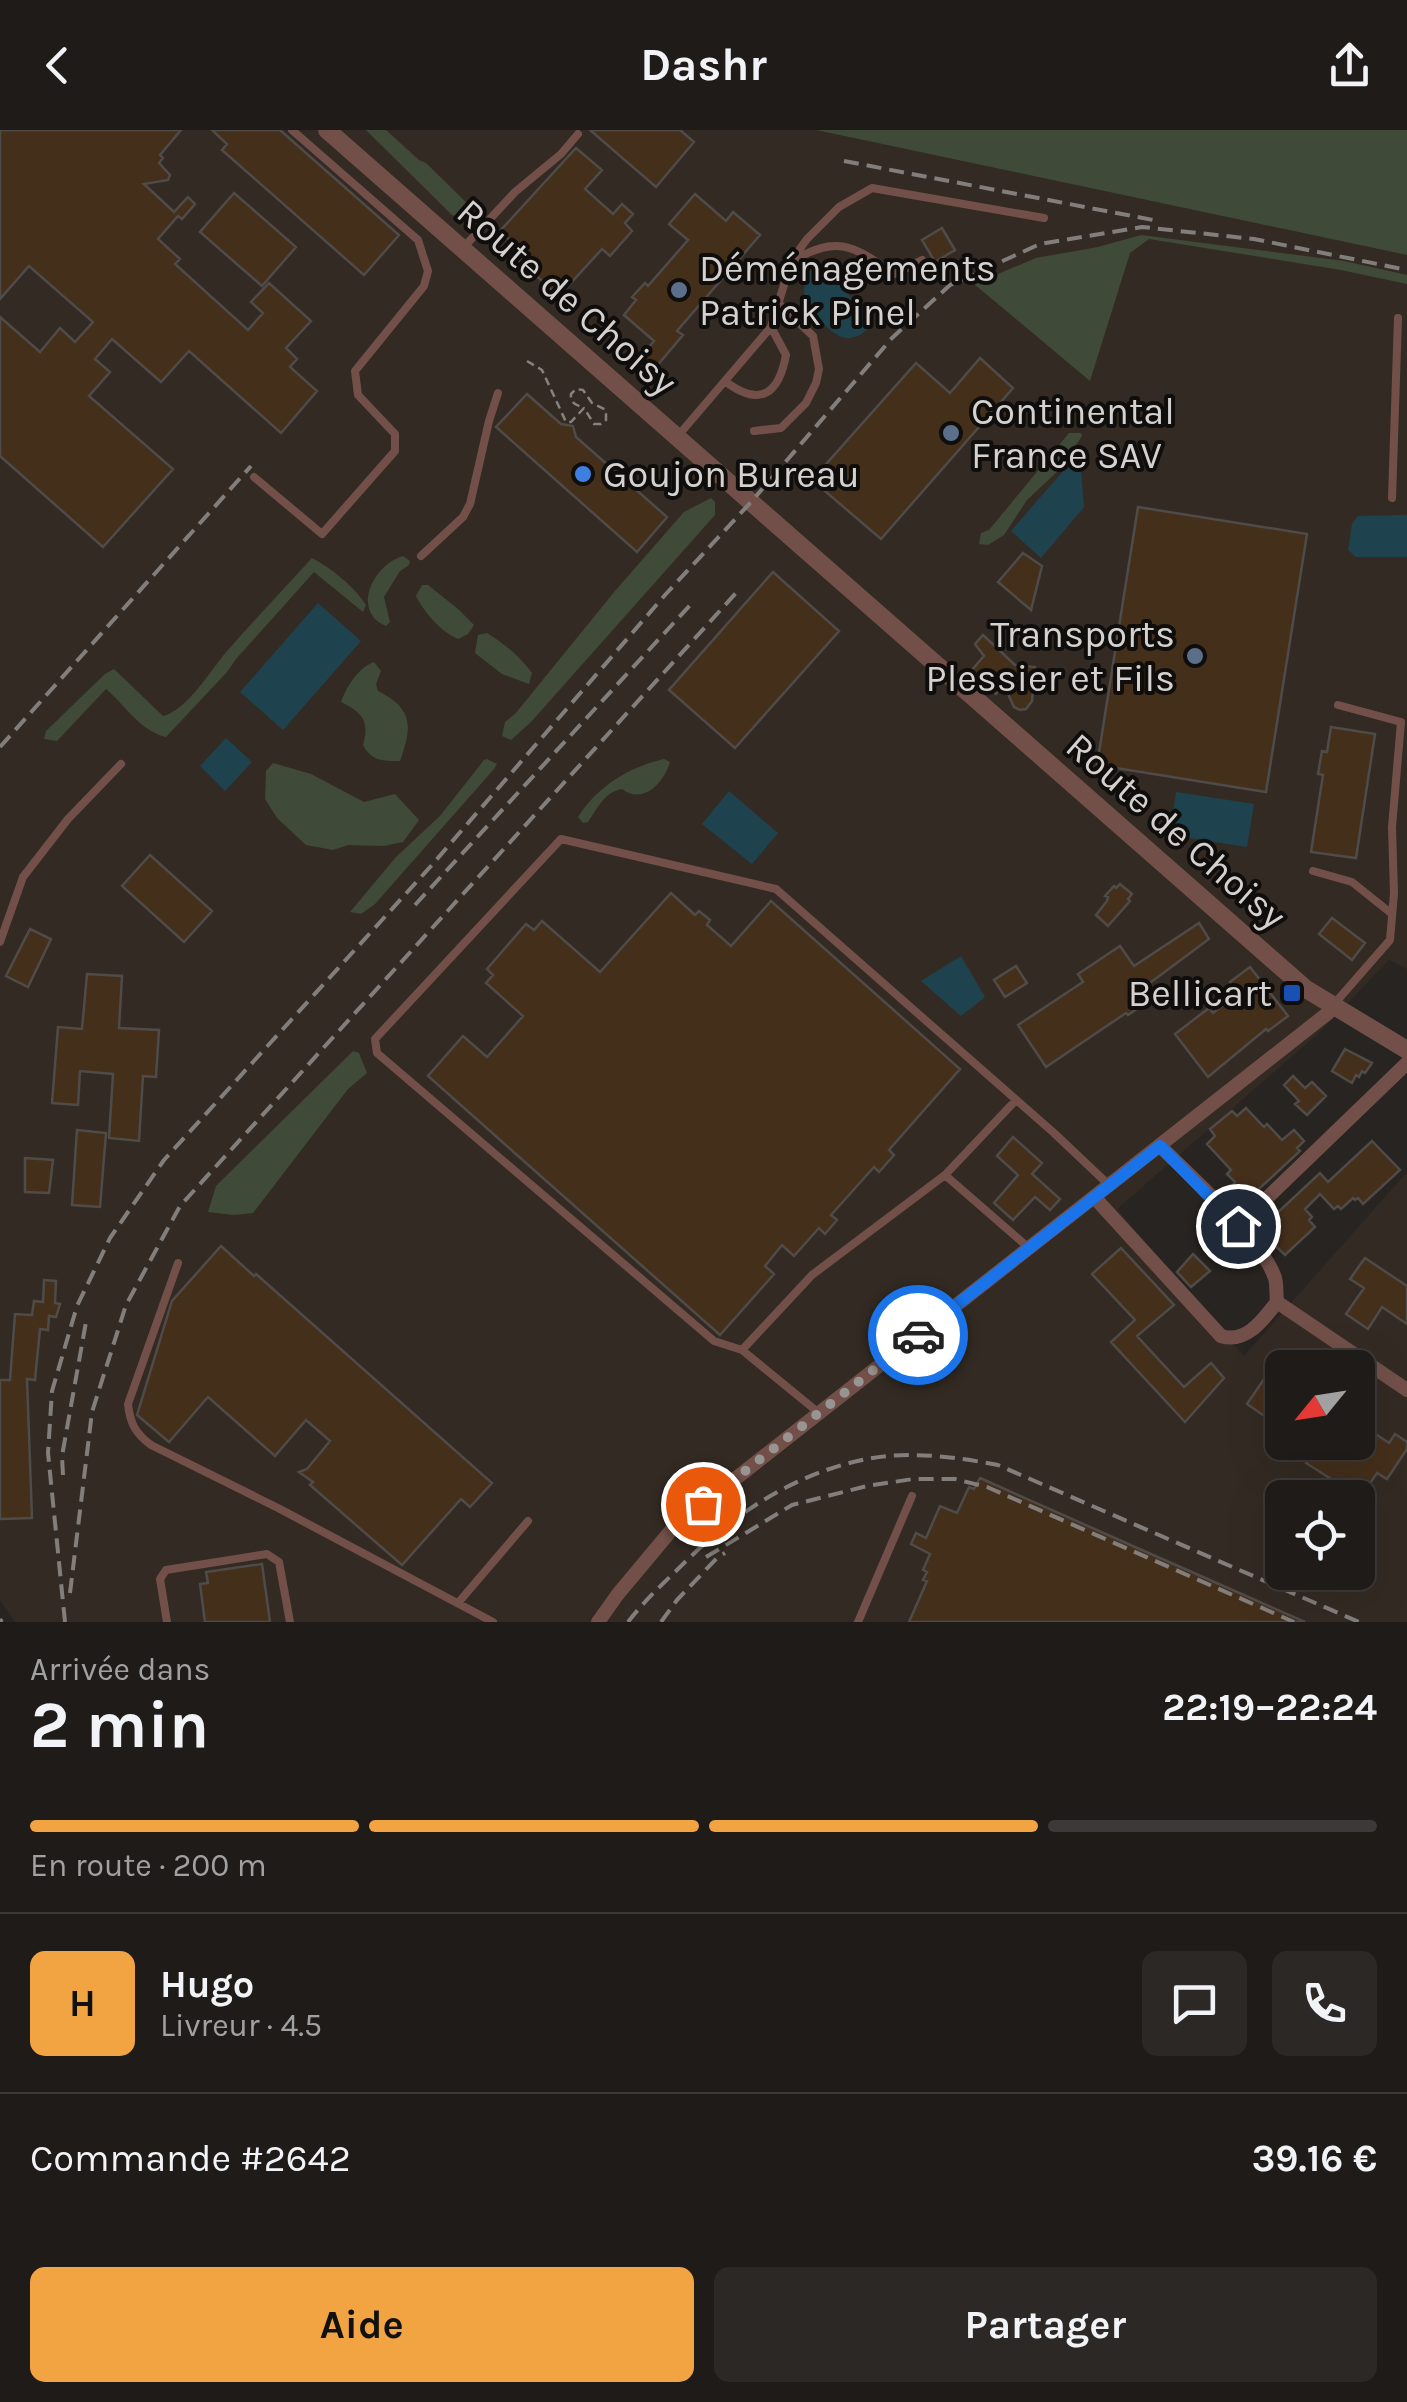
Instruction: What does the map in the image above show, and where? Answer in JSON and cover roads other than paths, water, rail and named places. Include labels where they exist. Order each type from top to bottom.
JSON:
[{"type":"street","name":"Route de Choisy","points":[[328,130],[1306,989],[1407,1050]]},
{"type":"street","points":[[598,1622],[674,1527],[1332,1007]]},
{"type":"street","points":[[1238,1226],[1407,1063]]},
{"type":"street","points":[[1094,1198],[1221,1336],[1234,1340],[1246,1335],[1277,1302],[1275,1278],[1238,1226],[1160,1146]]},
{"type":"street","points":[[1277,1302],[1407,1390]]},
{"type":"lane","points":[[254,477],[322,534],[395,450],[395,434],[358,396],[355,371],[424,286],[428,271],[418,240],[292,130]]},
{"type":"lane","points":[[462,249],[515,192],[561,154],[578,134]]},
{"type":"lane","points":[[678,437],[771,327],[792,262],[806,239],[839,206],[872,188],[1044,218]]},
{"type":"lane","points":[[792,262],[822,246],[856,248],[895,274],[922,260]]},
{"type":"lane","points":[[754,430],[780,428],[806,404],[819,368],[813,336],[779,304]]},
{"type":"lane","points":[[1392,498],[1398,318]]},
{"type":"lane","points":[[726,382],[752,396],[779,382],[786,355],[771,327]]},
{"type":"lane","points":[[421,556],[463,517],[470,504],[498,393]]},
{"type":"lane","points":[[1332,1007],[1390,940],[1394,892],[1392,828],[1402,722],[1338,705]]},
{"type":"lane","points":[[0,942],[23,877],[68,819],[121,764]]},
{"type":"lane","points":[[819,1413],[742,1350],[714,1340],[377,1053],[375,1039],[561,839],[776,890],[1110,1186]]},
{"type":"lane","points":[[1312,871],[1352,882],[1392,914]]},
{"type":"lane","points":[[742,1350],[812,1275],[945,1175],[1016,1100]]},
{"type":"lane","points":[[945,1175],[1030,1248]]},
{"type":"lane","points":[[178,1262],[128,1404],[130,1422],[140,1437],[494,1622]]},
{"type":"lane","points":[[858,1622],[912,1496]]},
{"type":"lane","points":[[458,1604],[528,1522]]},
{"type":"lane","points":[[167,1622],[160,1579],[166,1570],[267,1554],[279,1562],[290,1622]]},
{"type":"water","points":[[831,263],[841,270],[850,297],[871,316],[868,329],[855,337],[840,336],[827,327],[805,297],[807,272]]},
{"type":"water","points":[[1077,455],[1084,507],[1041,558],[1011,531]]},
{"type":"water","points":[[1407,515],[1407,557],[1356,557],[1348,550],[1352,524],[1358,516]]},
{"type":"water","points":[[318,603],[361,641],[283,730],[240,692]]},
{"type":"water","points":[[226,738],[252,762],[225,791],[200,766]]},
{"type":"water","points":[[729,791],[778,833],[752,864],[702,824]]},
{"type":"water","points":[[1176,792],[1254,804],[1247,847],[1170,835]]},
{"type":"water","points":[[961,956],[985,997],[961,1016],[921,981]]},
{"type":"railway","points":[[844,161],[1153,220]]},
{"type":"railway","points":[[65,1622],[48,1453],[52,1391],[77,1306],[110,1238],[164,1160],[431,866],[892,338],[950,285],[1040,244],[1142,227],[1254,239],[1407,270]]},
{"type":"railway","points":[[0,747],[251,466]]},
{"type":"railway","points":[[70,1593],[92,1412],[126,1305],[180,1206],[736,593]]},
{"type":"railway","points":[[415,905],[692,603]]},
{"type":"railway","points":[[63,1475],[62,1456],[86,1322]]},
{"type":"railway","points":[[628,1622],[695,1553],[760,1502],[835,1467],[878,1457],[913,1455],[998,1465],[1359,1622]]},
{"type":"railway","points":[[706,1557],[792,1505],[867,1486],[913,1479],[955,1479],[987,1487],[1294,1622]]},
{"type":"railway","points":[[661,1622],[677,1600],[725,1553]]},
{"type":"place","name":"Déménagements Patrick Pinel","points":[[679,290]]},
{"type":"place","name":"Continental France SAV","points":[[951,433]]},
{"type":"place","name":"Goujon Bureau","points":[[583,474]]},
{"type":"place","name":"Transports Plessier et Fils","points":[[1195,656]]},
{"type":"place","name":"Bellicart","points":[[1292,993]]}]
